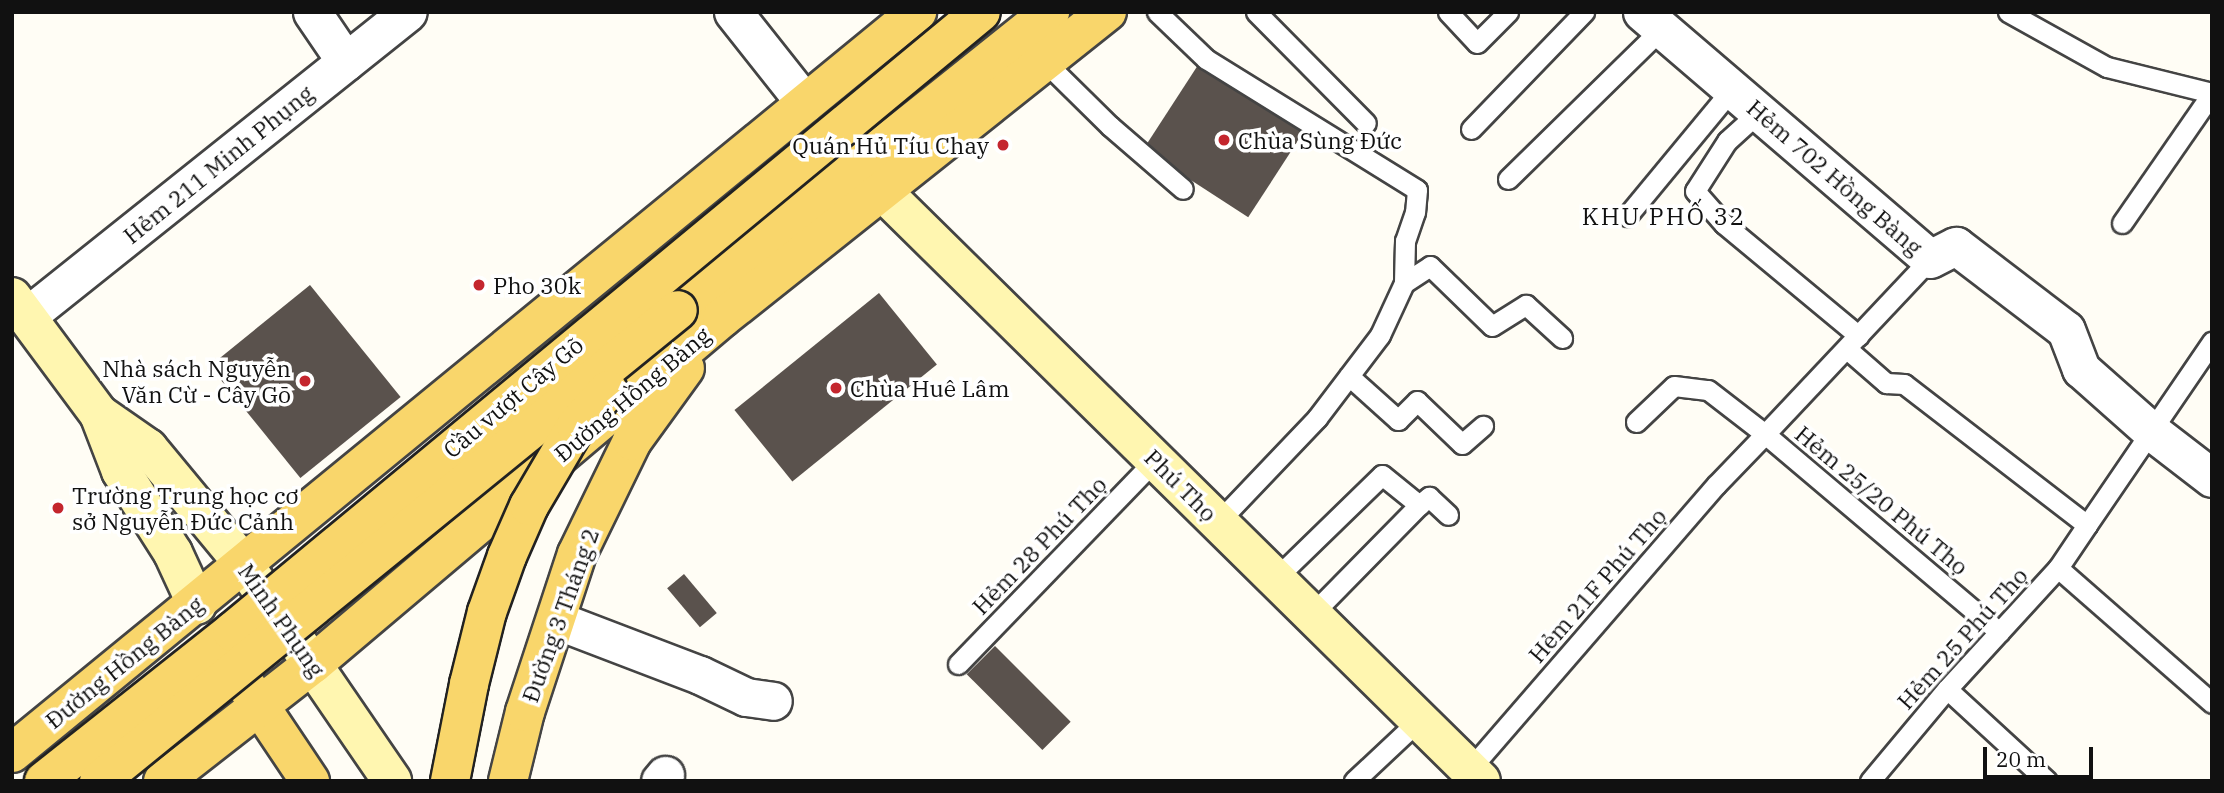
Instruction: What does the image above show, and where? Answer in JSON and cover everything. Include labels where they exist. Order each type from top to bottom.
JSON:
[{"type":"main road","name":"Đường Hồng Bàng","points":[[12,753],[197,605],[243,563],[917,12]]},
{"type":"main road","name":"Cầu vượt Cây Gõ","points":[[44,781],[232,632],[981,12]]},
{"type":"main road","name":"Cầu vượt Cây Gõ","points":[[99,781],[678,310],[1050,12]]},
{"type":"main road","name":"Đường Hồng Bàng","points":[[163,781],[313,664],[722,318],[1107,12]]},
{"type":"main road","name":"Phú Thọ","points":[[881,190],[1475,775]]},
{"type":"main road","name":"Minh Phụng","points":[[20,306],[99,414],[121,471],[173,553],[197,605],[310,781]]},
{"type":"main road","name":"Cầu vượt Cây Gõ","points":[[450,781],[468,684],[487,612],[528,506],[576,426],[678,310]]},
{"type":"main road","name":"Đường 3 Tháng 2","points":[[508,781],[526,712],[577,554],[632,441],[722,318]]},
{"type":"main road","points":[[481,368],[482,391],[492,423],[505,439],[529,453],[554,460]]},
{"type":"main road","name":"Minh Phụng","points":[[99,414],[148,447],[243,563],[392,781]]},
{"type":"street","points":[[312,12],[346,62]]},
{"type":"street","name":"Hẻm 211 Minh Phụng","points":[[20,306],[346,62],[408,12]]},
{"type":"street","points":[[733,12],[805,103]]},
{"type":"street","name":"Hẻm 702 Hồng Bàng","points":[[1651,21],[1930,259],[1956,246],[2066,330],[2081,369],[2151,431],[2212,478]]},
{"type":"street","points":[[556,620],[700,675],[746,697],[773,701]]},
{"type":"lane","points":[[1157,12],[1206,59],[1417,190],[1415,212],[1405,241],[1404,283],[1380,335],[1317,418],[1218,522]]},
{"type":"lane","points":[[1256,12],[1366,123]]},
{"type":"lane","points":[[1448,12],[1477,43],[1508,12]]},
{"type":"lane","points":[[1471,129],[1584,12]]},
{"type":"lane","points":[[2008,12],[2107,67],[2212,93],[2122,223]]},
{"type":"lane","points":[[1508,179],[1651,21]]},
{"type":"lane","points":[[1044,61],[1110,127],[1183,189]]},
{"type":"lane","points":[[1627,216],[1745,100]]},
{"type":"lane","points":[[1745,100],[1727,141],[1695,191],[1724,224],[1853,342],[1886,383],[1904,384],[2087,525]]},
{"type":"lane","name":"Hẻm 21F Phú Thọ","points":[[1475,775],[1716,485],[1930,259]]},
{"type":"lane","points":[[1404,283],[1430,266],[1492,326],[1526,306],[1562,338]]},
{"type":"lane","name":"Hẻm 25 Phú Thọ","points":[[1870,781],[1947,689],[2058,568],[2212,342]]},
{"type":"lane","points":[[1349,376],[1398,420],[1417,401],[1462,444],[1483,426]]},
{"type":"lane","name":"Hẻm 25/20 Phú Thọ","points":[[1636,422],[1674,386],[1708,390],[1765,434],[1999,632]]},
{"type":"lane","name":"Hẻm 28 Phú Thọ","points":[[958,664],[1155,460]]},
{"type":"lane","points":[[1275,579],[1382,475],[1419,505]]},
{"type":"lane","points":[[1312,614],[1429,497],[1448,515]]},
{"type":"lane","points":[[2058,568],[2212,703]]},
{"type":"lane","points":[[1947,689],[2047,781]]},
{"type":"lane","points":[[1354,781],[1419,720]]},
{"type":"building","name":"Chùa Sùng Đức","points":[[1200,62],[1305,130],[1248,217],[1143,149]]},
{"type":"building","name":"Nhà sách Nguyễn Văn Cừ - Cây Gõ","points":[[310,285],[401,397],[300,478],[210,366]]},
{"type":"building","name":"Chùa Huê Lâm","points":[[879,293],[937,364],[792,482],[734,410]]},
{"type":"building","points":[[684,574],[717,613],[700,627],[667,588]]},
{"type":"building","points":[[995,646],[1071,722],[1042,750],[967,674]]},
{"type":"place","name":"Chùa Sùng Đức","points":[[1224,140]]},
{"type":"place","name":"Quán Hủ Tíu Chay","points":[[1003,145]]},
{"type":"place","name":"Pho 30k","points":[[479,285]]},
{"type":"place","name":"Nhà sách Nguyễn Văn Cừ - Cây Gõ","points":[[305,381]]},
{"type":"place","name":"Chùa Huê Lâm","points":[[836,388]]},
{"type":"place","name":"Trường Trung học cơ sở Nguyễn Đức Cảnh","points":[[58,508]]},
{"type":"district","name":"KHU PHỐ 32","points":[[1664,217]]}]
